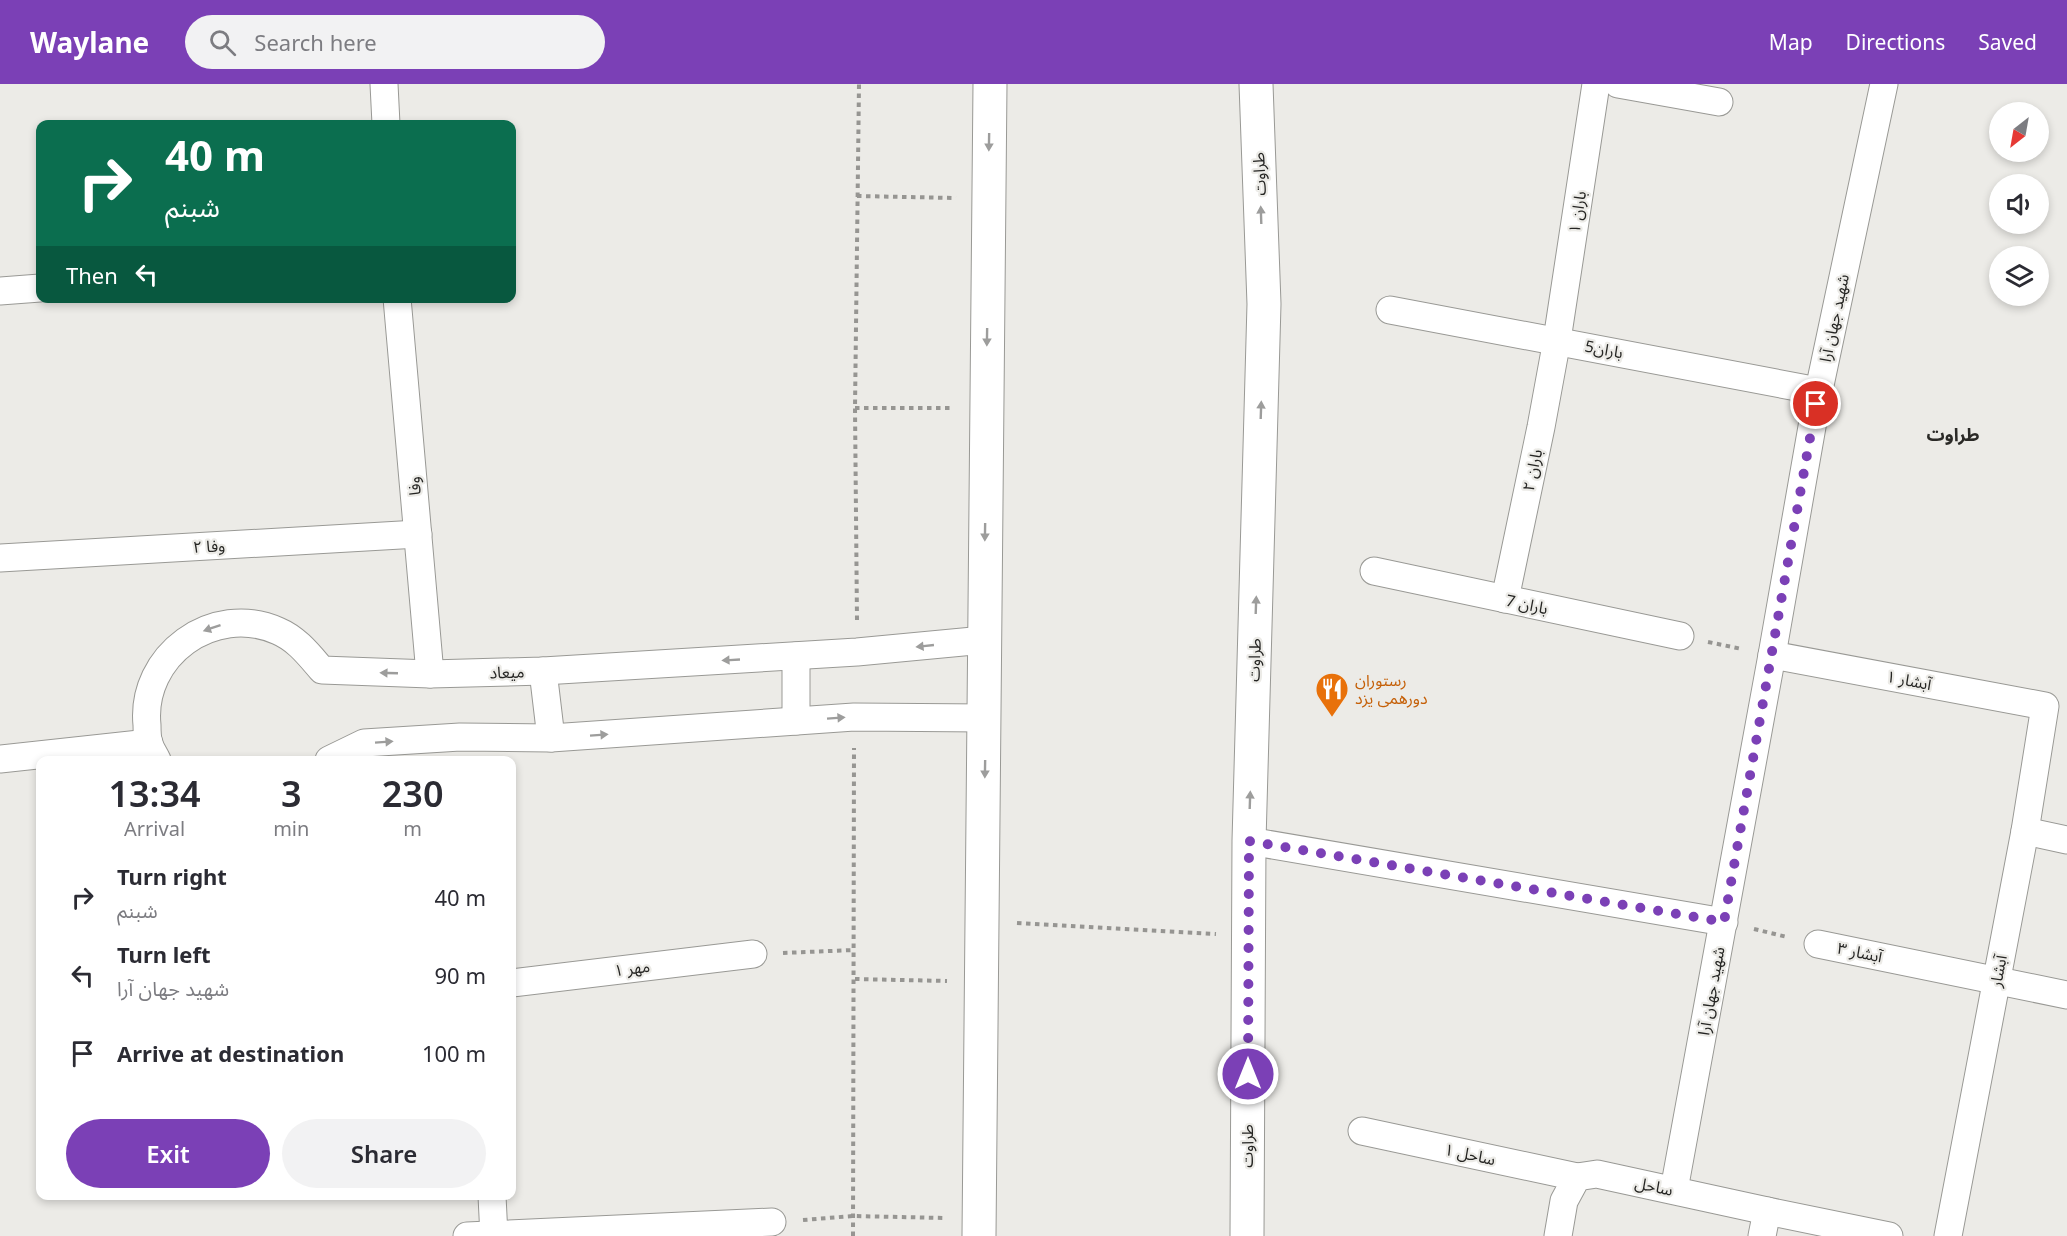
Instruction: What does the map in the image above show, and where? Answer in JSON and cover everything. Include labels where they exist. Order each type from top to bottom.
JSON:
[{"type":"main road","points":[[979,1227],[990,84]]},
{"type":"main road","name":"طراوت","points":[[1247,1236],[1249,841],[1264,304],[1256,84]]},
{"type":"street","points":[[384,84],[386,120]]},
{"type":"street","name":"باران ۱","points":[[1557,340],[1596,84]]},
{"type":"street","points":[[1618,84],[1719,102]]},
{"type":"street","name":"شهید جهان آرا","points":[[1674,1190],[1818,391],[1884,84]]},
{"type":"street","points":[[0,291],[36,288]]},
{"type":"street","name":"وفا","points":[[398,303],[430,674]]},
{"type":"street","name":"باران5","points":[[1390,310],[1818,391]]},
{"type":"street","name":"باران ۲","points":[[1505,599],[1557,340]]},
{"type":"street","name":"وفا ۲","points":[[0,558],[418,534]]},
{"type":"street","name":"باران 7","points":[[1374,571],[1680,636]]},
{"type":"street","name":"میعاد","points":[[153,752],[146,711],[153,682],[168,656],[191,636],[219,625],[249,623],[278,630],[303,647],[322,670],[430,674],[543,671],[796,656],[984,640]]},
{"type":"street","name":"آبشار ۱","points":[[1772,655],[2045,706]]},
{"type":"street","points":[[796,656],[796,721]]},
{"type":"street","points":[[543,671],[551,738]]},
{"type":"street","name":"آبشار","points":[[1948,1236],[2025,831],[2045,706]]},
{"type":"street","points":[[337,756],[364,743],[461,749],[551,738],[854,717],[985,718]]},
{"type":"street","points":[[66,756],[153,752]]},
{"type":"street","points":[[0,759],[36,757]]},
{"type":"street","points":[[2025,831],[2067,840]]},
{"type":"street","points":[[1249,841],[1724,922]]},
{"type":"street","name":"آبشار ۳","points":[[1818,944],[2067,995]]},
{"type":"street","name":"مهر ۱","points":[[516,983],[753,954]]},
{"type":"street","name":"ساحل ۱","points":[[1362,1131],[1577,1177]]},
{"type":"street","name":"ساحل","points":[[1577,1177],[1597,1174],[1674,1190],[1765,1223],[1889,1236]]},
{"type":"street","points":[[1558,1236],[1564,1201],[1577,1177]]},
{"type":"street","points":[[492,1200],[494,1235]]},
{"type":"street","points":[[467,1236],[772,1222]]},
{"type":"path","points":[[857,196],[989,198]]},
{"type":"path","points":[[855,408],[986,409]]},
{"type":"path","points":[[1680,636],[1772,655]]},
{"type":"path","points":[[983,921],[1248,936]]},
{"type":"path","name":"آبشار ۳","points":[[1724,922],[1818,944]]},
{"type":"path","points":[[753,954],[854,950]]},
{"type":"path","points":[[855,979],[982,982]]},
{"type":"path","points":[[772,1222],[853,1216],[979,1227]]},
{"type":"place","name":"رستوران دورهمی یزد","points":[[1332,718]]},
{"type":"district","name":"طراوت","points":[[1953,434]]},
{"type":"route","points":[[1248,1074],[1249,841],[1724,922],[1816,404]]}]
